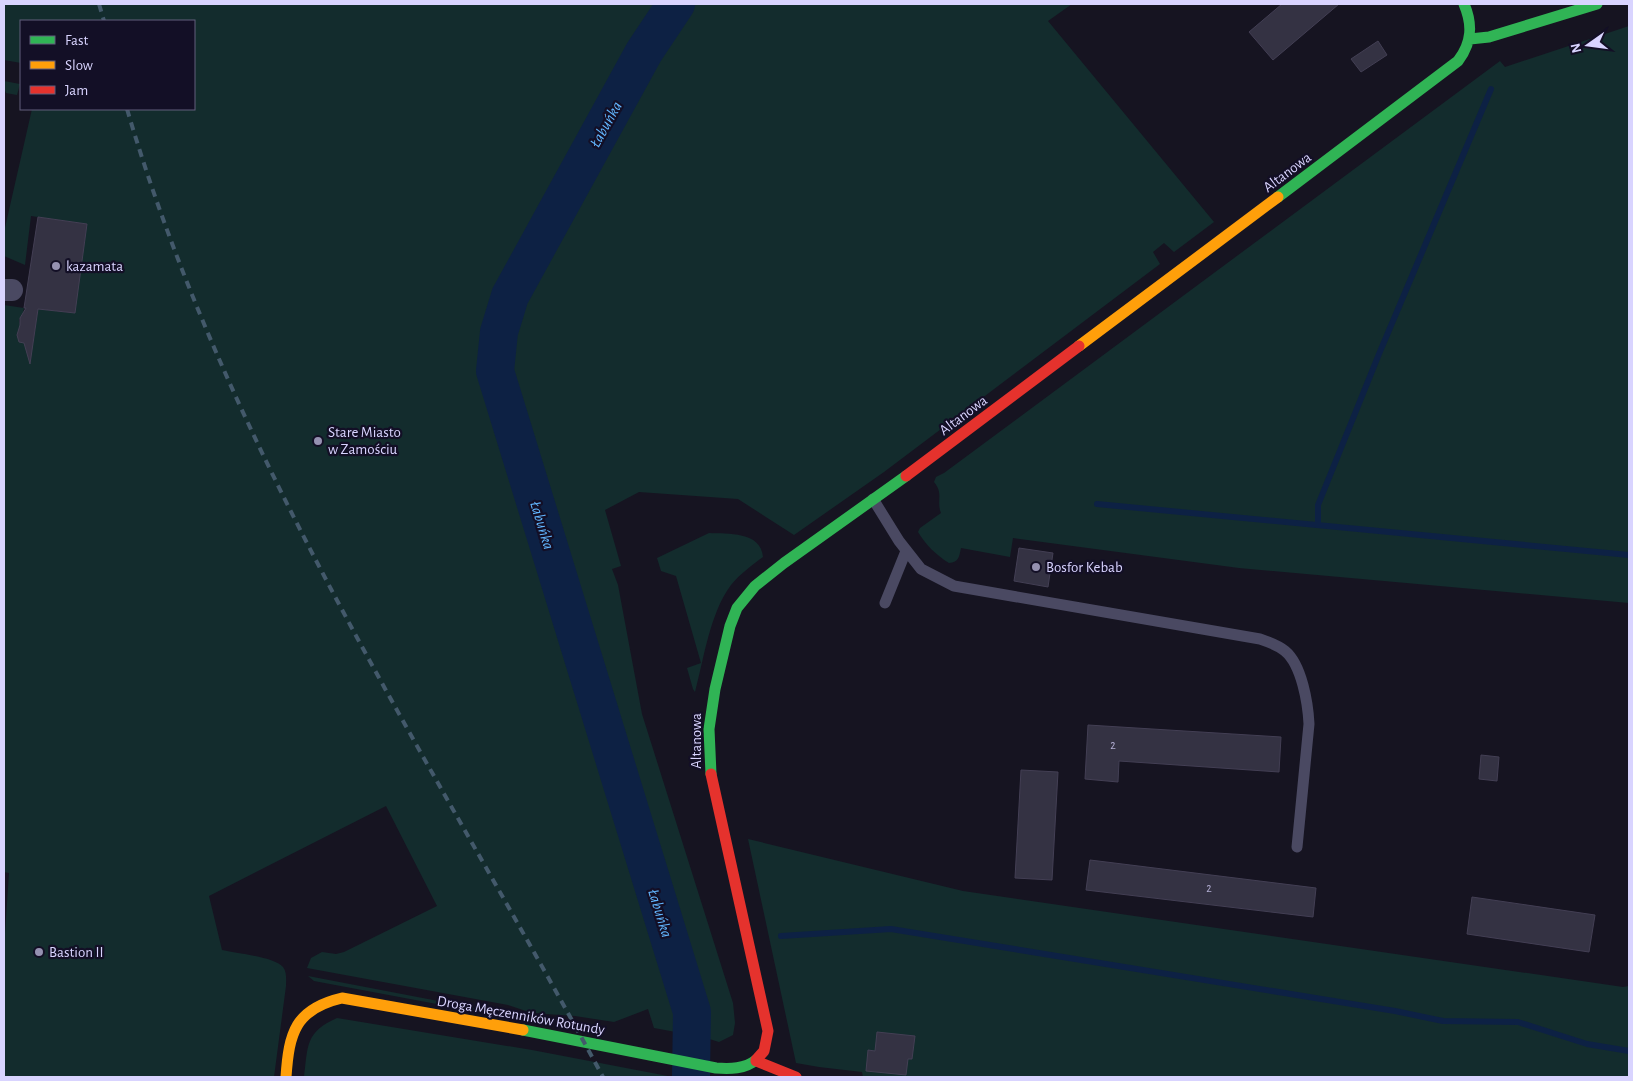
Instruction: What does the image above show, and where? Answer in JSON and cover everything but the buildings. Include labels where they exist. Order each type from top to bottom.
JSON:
[{"type":"street","points":[[1464,4],[1469,18],[1470,39],[1489,37],[1597,4]]},
{"type":"street","name":"Altanowa","points":[[756,1061],[766,1048],[768,1031],[712,780],[709,752],[709,730],[715,689],[730,626],[744,598],[766,577],[912,472],[1440,75],[1462,56],[1470,39]]},
{"type":"street","name":"Droga Męczenników Rotundy","points":[[286,1077],[291,1037],[301,1020],[318,1006],[342,998],[584,1041],[727,1070],[741,1069],[756,1061]]},
{"type":"street","points":[[756,1061],[796,1077]]},
{"type":"lane","points":[[873,499],[906,551],[921,569],[954,586],[1246,637],[1273,643],[1286,652],[1295,664],[1305,694],[1309,724],[1298,847]]},
{"type":"lane","points":[[885,603],[906,551]]},
{"type":"green space","points":[[4,4],[1072,4],[1048,21],[1214,222],[1174,252],[1164,243],[1153,252],[1160,264],[884,472],[794,535],[738,499],[639,492],[605,510],[621,566],[612,569],[618,585],[642,714],[733,1003],[735,1023],[733,1035],[719,1042],[703,1037],[654,1028],[648,1009],[614,1022],[575,1016],[532,1013],[508,1005],[307,968],[311,958],[322,952],[336,954],[344,952],[437,906],[386,806],[209,896],[222,950],[272,961],[283,967],[285,971],[286,986],[274,1077],[4,1077],[4,948],[9,873],[4,872],[4,305],[24,308],[19,320],[21,327],[17,335],[33,344],[38,309],[74,313],[87,224],[31,216],[25,265],[4,256],[4,232],[32,110],[195,110],[195,20],[20,20],[20,63],[4,60]]},
{"type":"green space","points":[[1629,26],[1629,603],[1239,568],[1013,538],[1010,557],[961,548],[957,560],[949,563],[940,557],[921,537],[918,532],[920,528],[941,513],[939,490],[934,482],[936,477],[944,473],[1500,61],[1505,67]]},
{"type":"green space","points":[[4,81],[20,84],[17,95],[6,93]]},
{"type":"green space","points":[[709,533],[733,534],[750,538],[761,549],[763,557],[738,577],[724,596],[713,622],[695,692],[687,668],[701,663],[676,576],[661,571],[657,558]]},
{"type":"green space","points":[[748,839],[963,891],[1623,987],[1629,986],[1629,1077],[863,1077],[862,1072],[796,1063]]},
{"type":"green space","points":[[308,976],[511,1015],[517,1019],[314,981]]},
{"type":"green space","points":[[337,1018],[532,1050],[673,1077],[304,1077],[310,1041],[319,1029]]},
{"type":"waterway","name":"Łabuńka","points":[[676,4],[644,52],[510,296],[499,332],[495,371],[692,1012],[691,1077]]},
{"type":"waterway","points":[[1318,525],[1318,505],[1379,354],[1491,89]]},
{"type":"waterway","points":[[1097,504],[1629,555]]},
{"type":"waterway","points":[[781,936],[891,929],[1395,1011],[1443,1021],[1518,1022],[1587,1044],[1629,1051]]},
{"type":"railway","points":[[99,4],[104,20]]},
{"type":"railway","points":[[127,110],[170,237],[220,362],[278,485],[339,605],[603,1077]]},
{"type":"traffic: fast","points":[[1278,197],[1458,61],[1463,54],[1470,34],[1469,19],[1464,4]]},
{"type":"traffic: fast","points":[[1470,39],[1489,37],[1597,4]]},
{"type":"traffic: fast","points":[[711,774],[709,729],[715,689],[730,626],[737,608],[755,586],[784,563],[906,476]]},
{"type":"traffic: fast","points":[[523,1030],[716,1068],[742,1067],[756,1060]]},
{"type":"traffic: slow","points":[[1079,346],[1278,197]]},
{"type":"traffic: slow","points":[[286,1077],[289,1048],[298,1025],[304,1016],[326,1003],[342,998],[523,1030]]},
{"type":"traffic: jam","points":[[906,476],[1079,346]]},
{"type":"traffic: jam","points":[[711,774],[768,1031],[764,1051],[756,1060]]},
{"type":"traffic: jam","points":[[756,1061],[796,1077]]},
{"type":"place","name":"kazamata","points":[[56,266]]},
{"type":"place","name":"Stare Miasto w Zamościu","points":[[318,441]]},
{"type":"place","name":"Bosfor Kebab","points":[[1036,567]]},
{"type":"place","name":"Bastion II","points":[[39,952]]}]
